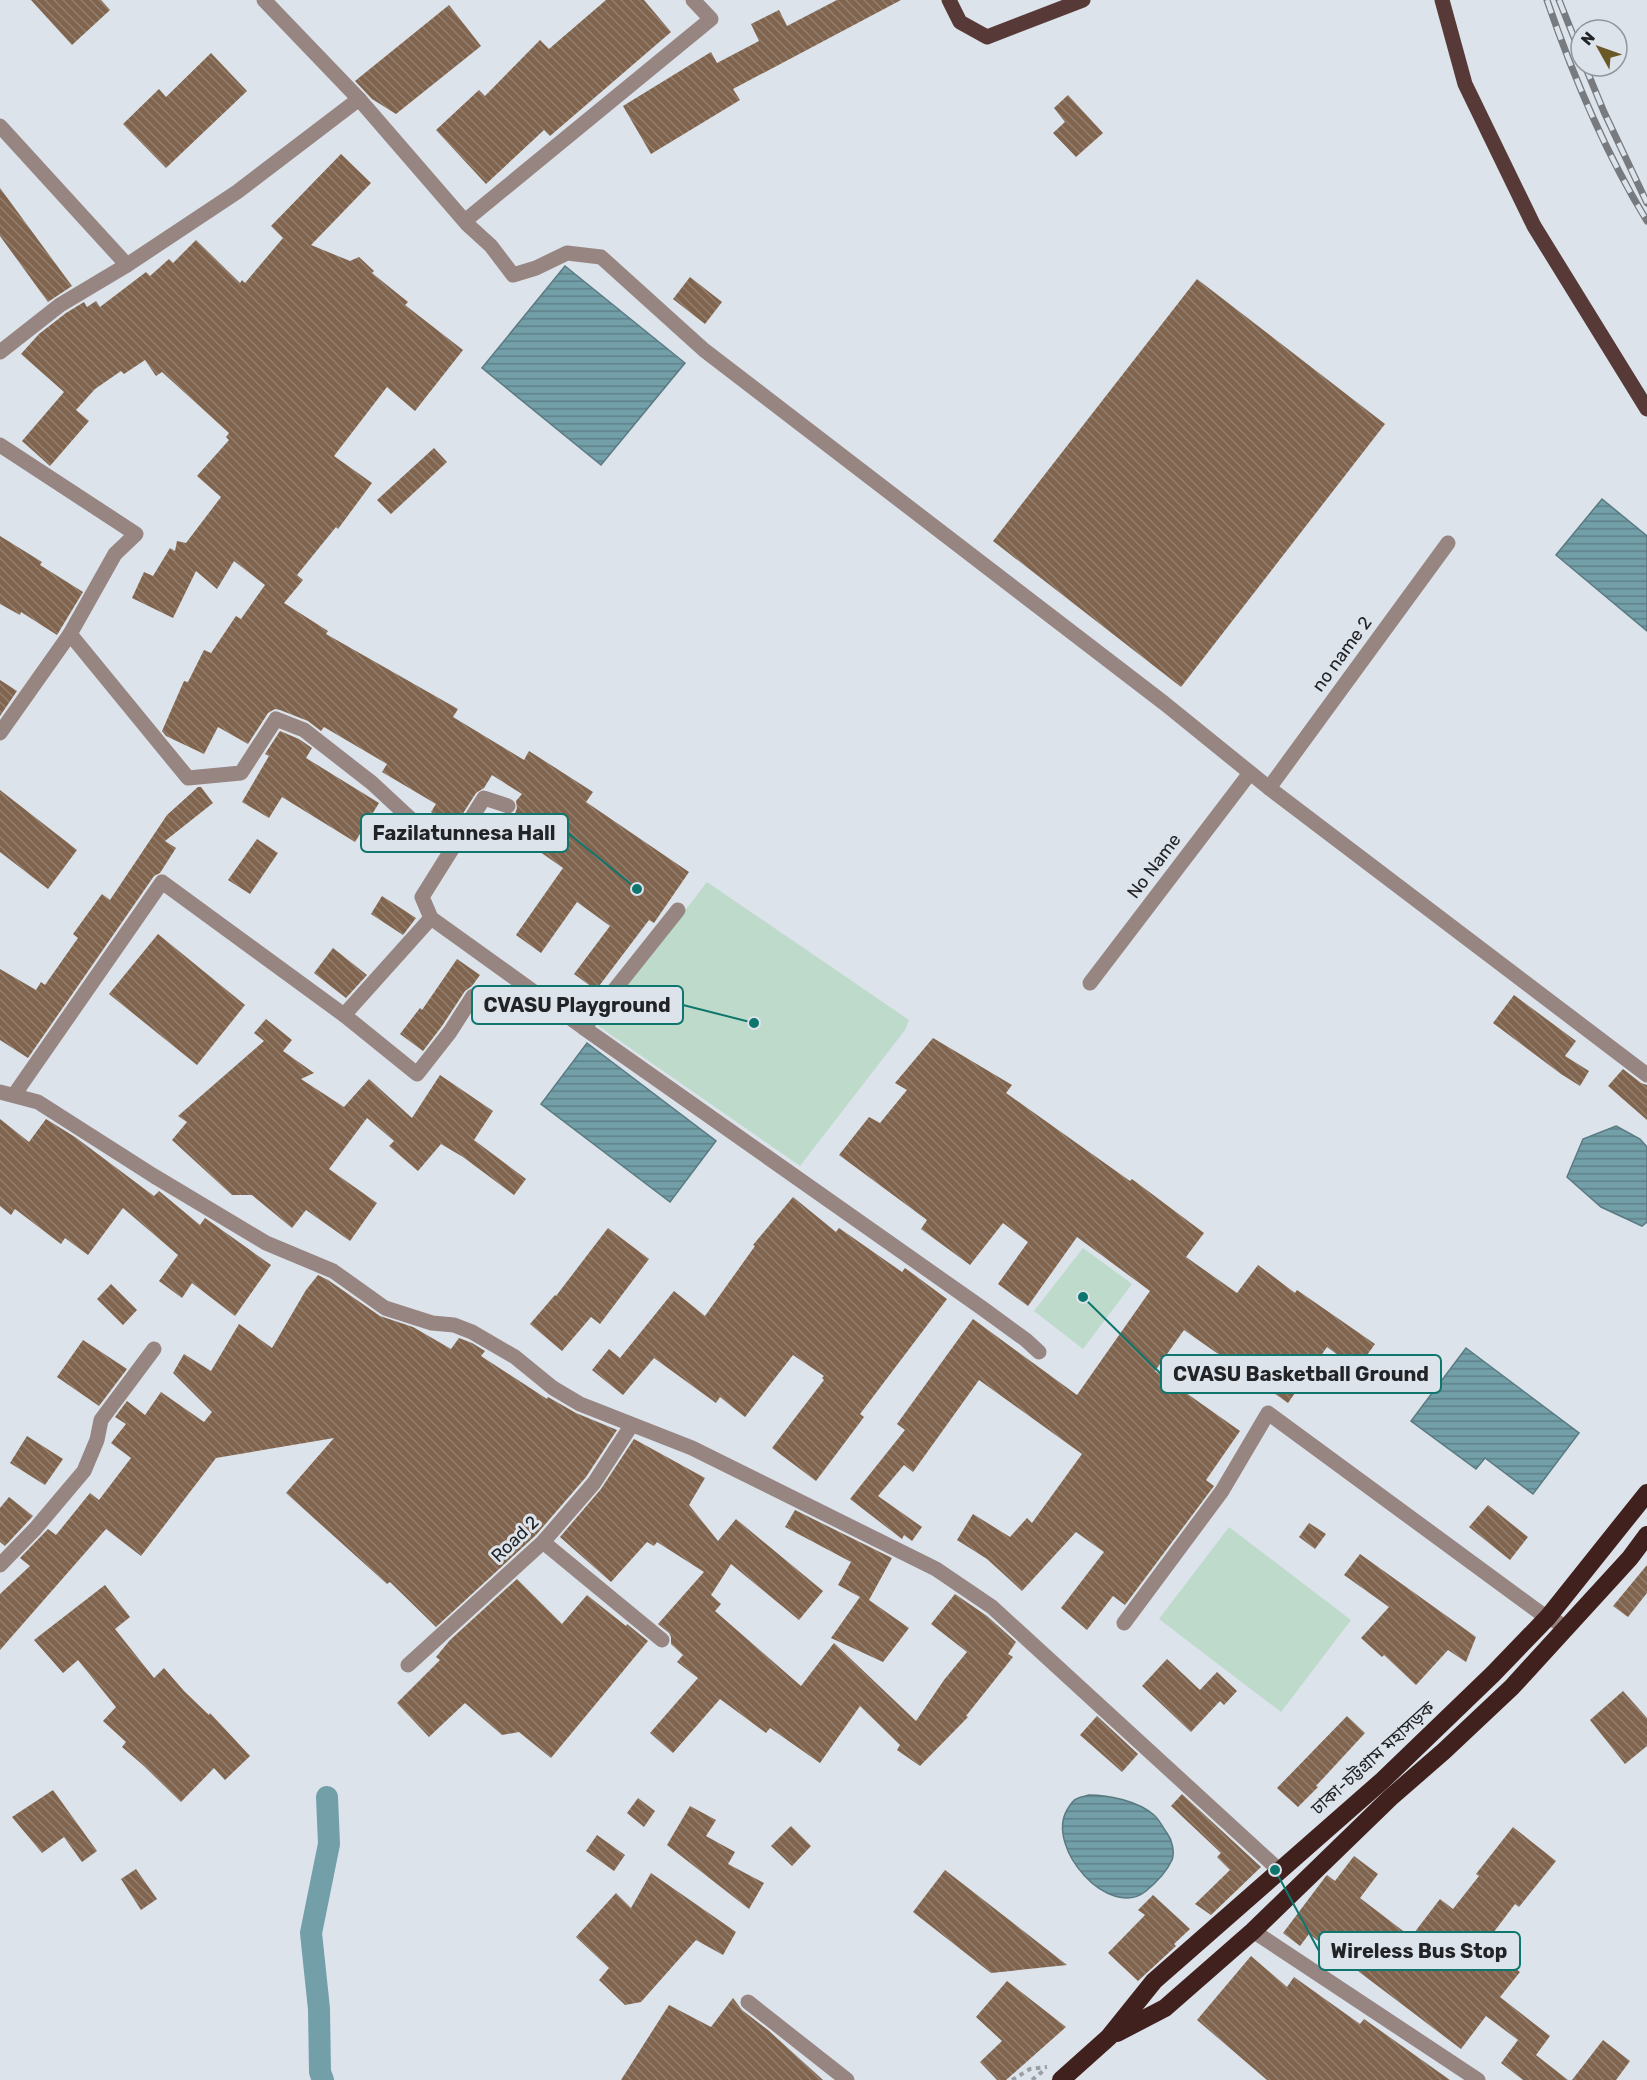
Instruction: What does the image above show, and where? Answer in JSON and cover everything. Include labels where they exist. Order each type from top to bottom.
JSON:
[{"type":"highway","name":"ঢাকা-চট্টগ্রাম মহাসড়ক","points":[[1061,2080],[1109,2037],[1154,1982],[1425,1741],[1548,1617],[1647,1493]]},
{"type":"highway","name":"ঢাকা-চট্টগ্রাম মহাসড়ক","points":[[1109,2037],[1165,2008],[1253,1931],[1390,1798],[1512,1687],[1630,1558],[1647,1535]]},
{"type":"main road","points":[[949,0],[960,22],[987,37],[1083,0]]},
{"type":"main road","points":[[1442,0],[1465,84],[1534,226],[1647,409]]},
{"type":"street","points":[[264,0],[359,99],[491,246],[513,275],[536,268],[567,253],[601,257],[704,350],[1164,703],[1269,788],[1647,1076]]},
{"type":"street","points":[[466,220],[711,19],[693,0]]},
{"type":"street","points":[[0,352],[60,305],[127,265],[237,192],[359,99]]},
{"type":"street","points":[[0,126],[127,265]]},
{"type":"street","points":[[0,445],[136,534],[115,554],[70,634],[0,733]]},
{"type":"street","name":"no name 2","points":[[1269,788],[1448,543]]},
{"type":"street","points":[[70,634],[188,778],[241,773],[276,718],[304,730],[372,783],[414,822],[455,846]]},
{"type":"street","name":"No Name","points":[[1090,983],[1250,773]]},
{"type":"street","points":[[508,806],[484,798],[423,897],[431,918],[982,1308],[1039,1352]]},
{"type":"street","points":[[473,996],[450,1032],[417,1074],[344,1015],[162,882],[7,1093],[38,1102],[154,1176],[266,1243],[333,1271],[385,1308],[432,1323],[454,1325],[472,1332],[515,1357],[553,1388],[580,1404],[631,1426],[692,1448],[936,1569],[992,1607],[1279,1870]]},
{"type":"street","points":[[584,1028],[678,910]]},
{"type":"street","points":[[344,1015],[431,918]]},
{"type":"street","points":[[0,1565],[35,1529],[84,1471],[97,1440],[101,1420],[154,1349]]},
{"type":"street","points":[[1124,1623],[1222,1491],[1268,1413],[1548,1617],[1566,1627]]},
{"type":"street","name":"Road 2","points":[[408,1665],[543,1542],[594,1483],[631,1426]]},
{"type":"street","points":[[543,1542],[662,1640]]},
{"type":"street","points":[[1253,1931],[1478,2080]]},
{"type":"street","points":[[748,2002],[847,2080]]},
{"type":"path","points":[[1012,2080],[1030,2068],[1047,2067]]},
{"type":"green space","points":[[707,882],[909,1020],[905,1030],[800,1166],[597,1025]]},
{"type":"green space","points":[[1083,1248],[1132,1284],[1083,1349],[1034,1311]]},
{"type":"green space","points":[[1229,1527],[1351,1620],[1281,1712],[1159,1619]]},
{"type":"water","points":[[565,266],[685,363],[601,465],[482,368]]},
{"type":"water","points":[[1602,499],[1647,536],[1647,631],[1556,555]]},
{"type":"water","points":[[587,1043],[716,1141],[670,1202],[541,1104]]},
{"type":"water","points":[[1616,1126],[1640,1139],[1647,1147],[1647,1222],[1642,1226],[1601,1207],[1567,1177],[1583,1139]]},
{"type":"water","points":[[1466,1348],[1579,1433],[1533,1494],[1485,1458],[1476,1469],[1411,1421]]},
{"type":"water","points":[[1089,1795],[1105,1796],[1140,1806],[1156,1817],[1169,1836],[1173,1850],[1172,1860],[1161,1877],[1146,1891],[1131,1898],[1115,1896],[1099,1889],[1073,1860],[1065,1843],[1063,1826],[1067,1810],[1072,1803],[1077,1798]]},
{"type":"building","points":[[31,0],[101,0],[110,10],[72,45]]},
{"type":"building","points":[[606,0],[644,0],[671,32],[550,136],[544,130],[486,184],[436,130],[479,90],[485,96],[540,40],[549,49]]},
{"type":"building","points":[[837,0],[901,0],[733,89],[740,100],[651,154],[623,106],[711,52],[717,63],[759,41],[751,24],[779,10],[787,26]]},
{"type":"building","points":[[449,5],[481,46],[396,114],[372,99],[355,81]]},
{"type":"building","points":[[211,53],[247,91],[166,168],[123,124],[159,89],[166,97]]},
{"type":"building","points":[[1068,95],[1103,133],[1076,157],[1053,133],[1065,122],[1054,108]]},
{"type":"building","points":[[341,154],[371,183],[311,245],[350,261],[359,257],[374,271],[372,273],[408,302],[405,305],[463,350],[415,411],[387,387],[334,456],[372,483],[338,529],[336,527],[297,575],[303,580],[284,603],[328,631],[326,634],[458,709],[453,717],[524,760],[529,751],[593,792],[586,802],[689,872],[654,923],[649,920],[596,990],[574,974],[610,926],[577,902],[541,953],[516,935],[563,868],[500,824],[507,815],[515,813],[516,801],[522,794],[492,775],[484,788],[476,793],[455,826],[431,812],[436,804],[382,772],[387,764],[324,727],[321,731],[308,721],[280,710],[275,709],[268,713],[248,744],[218,727],[204,754],[166,736],[162,731],[184,681],[188,682],[204,650],[211,653],[236,616],[241,619],[265,585],[234,561],[217,589],[196,571],[173,618],[132,598],[144,572],[153,576],[170,548],[175,551],[177,541],[186,543],[221,497],[197,476],[229,440],[226,437],[229,433],[162,372],[156,376],[145,360],[124,374],[121,371],[95,389],[76,410],[89,421],[50,466],[22,441],[64,392],[21,354],[39,334],[84,302],[87,307],[96,301],[100,307],[146,272],[150,276],[169,259],[173,263],[196,240],[240,283],[242,280],[245,283],[283,238],[271,226]]},
{"type":"building","points":[[0,188],[72,286],[48,302],[0,236]]},
{"type":"building","points":[[690,277],[722,302],[705,324],[673,299]]},
{"type":"building","points":[[1197,279],[1385,424],[1181,687],[993,541]]},
{"type":"building","points":[[434,448],[447,462],[391,514],[377,500]]},
{"type":"building","points":[[0,536],[42,562],[40,565],[83,592],[57,635],[21,612],[20,615],[0,604]]},
{"type":"building","points":[[0,680],[17,691],[0,716]]},
{"type":"building","points":[[280,731],[299,739],[312,748],[306,758],[379,803],[355,842],[282,797],[269,818],[242,802],[269,756],[265,754]]},
{"type":"building","points":[[198,787],[201,787],[213,803],[165,841],[176,848],[160,873],[154,876],[28,1058],[0,1040],[0,969],[36,990],[41,982],[45,985],[78,938],[73,934],[102,894],[110,900],[167,815]]},
{"type":"building","points":[[0,790],[77,850],[48,889],[0,852]]},
{"type":"building","points":[[257,839],[278,853],[250,894],[228,880]]},
{"type":"building","points":[[382,896],[416,918],[403,935],[371,914]]},
{"type":"building","points":[[158,934],[245,1005],[197,1065],[109,994]]},
{"type":"building","points":[[333,948],[367,975],[346,998],[314,973]]},
{"type":"building","points":[[457,959],[480,975],[465,991],[423,1051],[400,1034],[420,1008],[422,1010]]},
{"type":"building","points":[[1514,995],[1576,1041],[1565,1056],[1589,1071],[1580,1086],[1493,1023]]},
{"type":"building","points":[[266,1019],[292,1040],[283,1051],[314,1073],[301,1079],[344,1107],[369,1079],[412,1118],[440,1075],[493,1111],[474,1140],[526,1179],[514,1195],[463,1157],[441,1144],[418,1171],[389,1146],[394,1141],[367,1118],[329,1169],[377,1203],[350,1241],[306,1210],[292,1228],[252,1195],[232,1195],[172,1140],[187,1122],[178,1116],[264,1041],[254,1033]]},
{"type":"building","points":[[933,1038],[1012,1085],[1006,1093],[1130,1181],[1132,1179],[1204,1233],[1186,1257],[1237,1293],[1258,1265],[1295,1293],[1297,1290],[1375,1344],[1357,1369],[1327,1347],[1288,1403],[1184,1330],[1155,1371],[1240,1431],[1206,1480],[1214,1486],[1125,1605],[1113,1596],[1087,1630],[1061,1608],[1104,1552],[1076,1532],[1022,1591],[987,1559],[957,1540],[973,1514],[1010,1537],[1027,1518],[1032,1523],[1082,1454],[979,1380],[913,1472],[904,1465],[878,1496],[922,1527],[912,1541],[904,1535],[902,1539],[850,1499],[905,1430],[897,1424],[973,1319],[1077,1395],[1150,1291],[1077,1237],[1028,1306],[998,1284],[1028,1242],[1003,1223],[970,1265],[921,1229],[927,1220],[839,1155],[869,1117],[880,1123],[907,1090],[895,1083]]},
{"type":"building","points":[[1623,1069],[1647,1085],[1647,1120],[1608,1086]]},
{"type":"building","points":[[0,1119],[29,1142],[46,1119],[75,1137],[154,1196],[159,1191],[200,1225],[205,1218],[271,1265],[235,1316],[192,1283],[182,1298],[159,1281],[178,1255],[123,1208],[88,1255],[65,1238],[61,1244],[15,1209],[11,1215],[0,1206]]},
{"type":"building","points":[[793,1197],[836,1232],[839,1228],[902,1272],[905,1268],[947,1299],[860,1414],[864,1417],[816,1481],[772,1448],[824,1380],[822,1378],[824,1376],[793,1355],[745,1417],[720,1397],[716,1403],[654,1358],[623,1395],[592,1370],[609,1349],[620,1358],[674,1291],[705,1316],[755,1246],[753,1245]]},
{"type":"building","points":[[608,1228],[649,1259],[600,1324],[591,1317],[562,1351],[530,1324],[556,1296]]},
{"type":"building","points":[[318,1275],[380,1316],[413,1327],[451,1349],[459,1338],[472,1343],[485,1351],[481,1356],[547,1399],[548,1397],[576,1413],[617,1430],[586,1477],[536,1535],[436,1627],[390,1582],[387,1584],[286,1493],[334,1438],[216,1458],[141,1556],[106,1529],[0,1650],[0,1594],[30,1566],[20,1558],[48,1529],[56,1535],[90,1493],[99,1500],[131,1458],[111,1443],[126,1424],[115,1417],[127,1401],[145,1415],[161,1392],[204,1422],[212,1412],[173,1373],[184,1354],[211,1371],[239,1324],[272,1348],[306,1290]]},
{"type":"building","points":[[111,1284],[137,1310],[123,1325],[97,1299]]},
{"type":"building","points":[[83,1340],[127,1369],[99,1406],[57,1377]]},
{"type":"building","points":[[27,1436],[63,1459],[45,1485],[10,1463]]},
{"type":"building","points":[[634,1439],[705,1478],[689,1505],[718,1541],[736,1519],[823,1591],[799,1620],[731,1564],[711,1595],[721,1604],[715,1611],[801,1686],[834,1643],[916,1721],[944,1680],[967,1652],[931,1624],[955,1594],[987,1616],[1016,1642],[1008,1654],[1013,1657],[966,1716],[968,1717],[920,1766],[897,1750],[900,1745],[860,1706],[820,1763],[770,1728],[766,1733],[720,1699],[673,1753],[650,1733],[698,1678],[677,1662],[683,1655],[671,1644],[669,1633],[658,1624],[704,1572],[657,1542],[654,1546],[647,1542],[611,1582],[560,1537],[601,1489]]},
{"type":"building","points":[[9,1497],[33,1516],[5,1546],[0,1542],[0,1508]]},
{"type":"building","points":[[1488,1505],[1528,1537],[1510,1560],[1469,1527]]},
{"type":"building","points":[[795,1510],[892,1558],[869,1600],[909,1628],[883,1662],[831,1638],[860,1597],[838,1585],[851,1562],[785,1527]]},
{"type":"building","points":[[1309,1523],[1326,1534],[1315,1549],[1299,1537]]},
{"type":"building","points":[[1360,1554],[1476,1637],[1466,1662],[1448,1650],[1416,1685],[1384,1655],[1382,1657],[1361,1638],[1389,1607],[1344,1575]]},
{"type":"building","points":[[1647,1565],[1647,1593],[1628,1617],[1613,1606]]},
{"type":"building","points":[[517,1579],[562,1624],[587,1595],[648,1641],[551,1758],[519,1732],[502,1735],[465,1703],[429,1737],[397,1703],[440,1660],[436,1657],[450,1640]]},
{"type":"building","points":[[105,1585],[130,1617],[115,1629],[154,1678],[164,1668],[250,1756],[225,1780],[214,1768],[181,1802],[122,1747],[126,1742],[103,1721],[116,1707],[78,1660],[63,1673],[34,1640]]},
{"type":"building","points":[[1167,1659],[1200,1690],[1217,1672],[1237,1691],[1224,1705],[1220,1701],[1191,1732],[1142,1686]]},
{"type":"building","points":[[1623,1691],[1647,1718],[1647,1746],[1625,1764],[1590,1720]]},
{"type":"building","points":[[1097,1716],[1138,1754],[1122,1772],[1080,1735]]},
{"type":"building","points":[[1347,1716],[1365,1733],[1298,1807],[1277,1788]]},
{"type":"building","points":[[53,1790],[97,1851],[82,1862],[64,1837],[42,1853],[12,1817]]},
{"type":"building","points":[[1182,1794],[1261,1867],[1211,1915],[1195,1904],[1230,1870],[1217,1857],[1221,1853],[1171,1806]]},
{"type":"building","points":[[638,1798],[655,1811],[644,1827],[627,1813]]},
{"type":"building","points":[[690,1806],[716,1820],[706,1836],[735,1852],[728,1864],[764,1883],[749,1909],[667,1845]]},
{"type":"building","points":[[791,1826],[811,1846],[792,1866],[771,1846]]},
{"type":"building","points":[[1513,1827],[1556,1861],[1519,1907],[1515,1904],[1484,1945],[1520,1972],[1500,1997],[1550,2036],[1536,2055],[1568,2080],[1523,2080],[1501,2063],[1518,2040],[1486,2016],[1461,2049],[1309,1934],[1300,1946],[1283,1933],[1326,1876],[1335,1881],[1354,1856],[1378,1874],[1360,1898],[1411,1937],[1440,1899],[1453,1909],[1479,1876],[1476,1874]]},
{"type":"building","points":[[597,1835],[625,1855],[614,1871],[586,1851]]},
{"type":"building","points":[[136,1869],[157,1899],[141,1910],[121,1879]]},
{"type":"building","points":[[945,1870],[1067,1965],[991,1973],[913,1912]]},
{"type":"building","points":[[651,1873],[736,1932],[723,1955],[696,1940],[641,2002],[625,2005],[599,1980],[609,1968],[576,1937],[616,1893],[631,1908]]},
{"type":"building","points":[[1153,1895],[1190,1929],[1174,1944],[1176,1946],[1138,1981],[1108,1953],[1145,1915],[1138,1910]]},
{"type":"building","points":[[1251,1956],[1287,1987],[1294,1977],[1360,2024],[1364,2019],[1450,2080],[1267,2080],[1197,2020]]},
{"type":"building","points":[[1007,1981],[1066,2027],[1006,2080],[997,2080],[980,2062],[1002,2041],[976,2017]]},
{"type":"building","points":[[733,1998],[742,2010],[768,2030],[823,2080],[621,2080],[669,2005],[711,2027]]},
{"type":"building","points":[[1603,2040],[1630,2061],[1616,2080],[1572,2080]]},
{"type":"waterway","points":[[323,2080],[320,2072],[319,2009],[311,1933],[329,1844],[327,1797]]},
{"type":"railway","points":[[1547,0],[1591,113],[1617,168],[1647,221]]},
{"type":"railway","points":[[1559,0],[1569,25]]},
{"type":"railway","points":[[1590,78],[1647,203]]},
{"type":"place","name":"Fazilatunnesa Hall","points":[[637,889]]},
{"type":"place","name":"CVASU Playground","points":[[754,1023]]},
{"type":"place","name":"CVASU Basketball Ground","points":[[1083,1297]]},
{"type":"place","name":"Wireless Bus Stop","points":[[1275,1870]]}]
